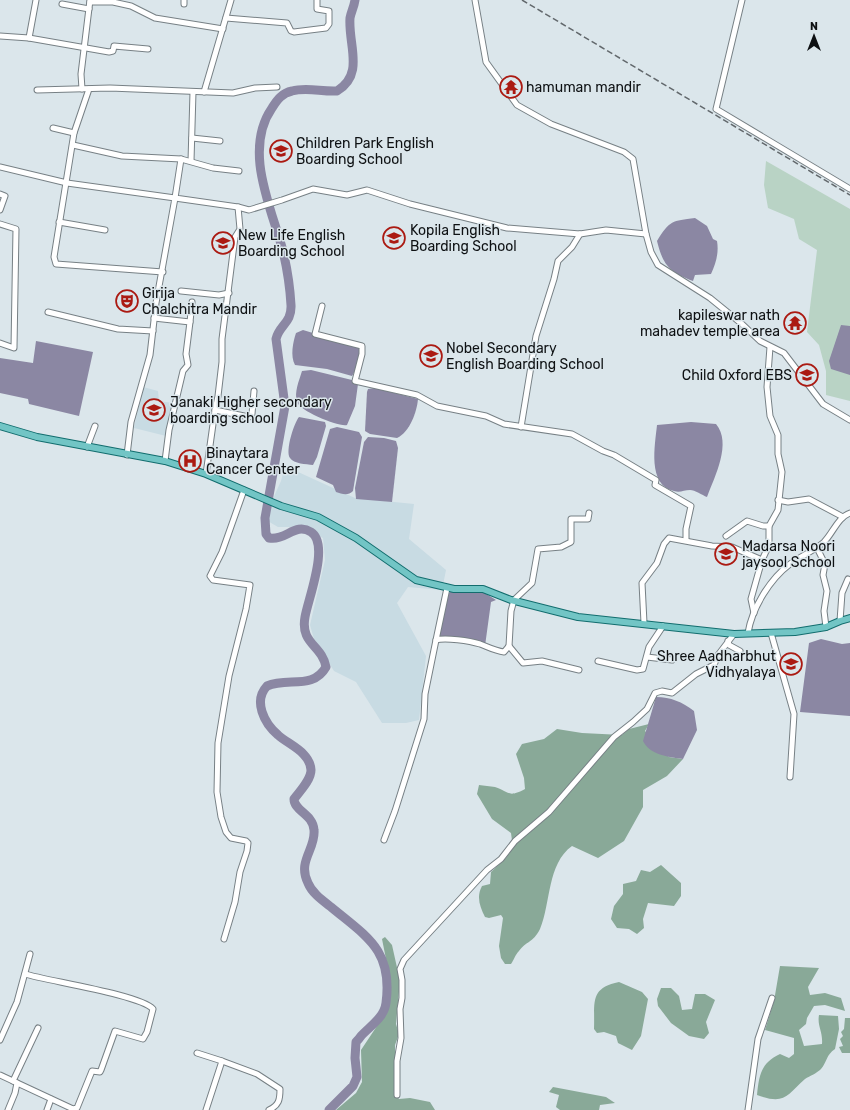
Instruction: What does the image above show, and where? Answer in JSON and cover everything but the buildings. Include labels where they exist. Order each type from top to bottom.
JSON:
[{"type":"main road","points":[[0,426],[37,437],[87,448],[165,461],[206,474],[281,506],[318,517],[356,538],[416,580],[447,588],[483,589],[514,600],[578,617],[734,634],[771,633],[826,627],[840,620],[850,618]]},
{"type":"street","points":[[29,38],[36,0]]},
{"type":"street","points":[[204,92],[230,0]]},
{"type":"street","points":[[226,18],[287,23],[291,26],[291,31],[294,32],[326,28],[329,24],[329,11],[317,9],[317,0]]},
{"type":"street","points":[[475,0],[486,62],[517,105],[551,124],[624,152],[632,159],[646,234],[651,252],[658,265],[710,298],[760,341],[784,353],[823,404],[850,420]]},
{"type":"street","points":[[742,0],[716,109],[850,189]]},
{"type":"street","points":[[82,89],[81,74],[90,1],[113,2],[131,6],[155,18],[223,29]]},
{"type":"street","points":[[62,4],[89,9]]},
{"type":"street","points":[[0,36],[29,38],[84,49],[109,52],[113,51],[114,46],[148,49]]},
{"type":"street","points":[[37,90],[110,88],[233,93],[255,88],[276,87]]},
{"type":"street","points":[[89,89],[74,133],[54,257],[56,264],[163,272]]},
{"type":"street","points":[[191,161],[192,92]]},
{"type":"street","points":[[53,128],[74,133]]},
{"type":"street","points":[[192,138],[220,141]]},
{"type":"street","points":[[72,145],[122,156],[181,159],[212,168],[239,170]]},
{"type":"street","points":[[127,455],[131,422],[150,355],[154,318],[181,159]]},
{"type":"street","points":[[0,167],[67,183],[238,207],[249,210],[313,189],[347,195],[367,190],[410,204],[507,228],[580,234],[606,230],[646,234]]},
{"type":"street","points":[[0,194],[6,196],[0,210]]},
{"type":"street","points":[[206,474],[214,410],[218,396],[222,362],[222,339],[235,237],[240,229],[238,207]]},
{"type":"street","points":[[59,222],[105,230]]},
{"type":"street","points":[[0,224],[16,229],[14,348],[0,343]]},
{"type":"street","points":[[521,427],[536,336],[554,280],[558,261],[572,247],[580,234]]},
{"type":"street","points":[[180,291],[219,295],[229,293]]},
{"type":"street","points":[[165,461],[169,430],[183,370],[188,365],[186,354],[192,302]]},
{"type":"street","points":[[322,306],[315,334],[362,346],[362,354],[355,381],[410,393],[437,406],[484,416],[504,424],[572,434],[603,452],[614,454],[656,480],[656,485],[691,506],[686,529],[686,540]]},
{"type":"street","points":[[48,312],[118,329],[153,331]]},
{"type":"street","points":[[154,318],[190,322]]},
{"type":"street","points":[[754,613],[751,599],[762,560],[770,545],[770,526],[778,510],[782,468],[778,454],[778,435],[770,416],[767,387],[770,347]]},
{"type":"street","points":[[214,410],[249,417],[252,414],[254,390]]},
{"type":"street","points":[[87,448],[95,426]]},
{"type":"street","points":[[224,939],[235,902],[240,872],[248,847],[246,841],[231,838],[226,832],[218,792],[218,735],[231,667],[246,609],[250,585],[213,580],[210,576],[222,552],[244,490]]},
{"type":"street","points":[[778,500],[788,502],[809,499],[843,516]]},
{"type":"street","points":[[436,640],[442,638],[467,641],[496,652],[504,652],[509,646],[511,611],[514,600],[532,583],[538,549],[561,547],[571,542],[571,519],[588,519],[589,513]]},
{"type":"street","points":[[748,633],[754,613],[780,573],[791,563],[817,548],[834,530],[843,516],[850,513]]},
{"type":"street","points":[[726,536],[746,521],[763,526],[770,526]]},
{"type":"street","points":[[644,623],[642,583],[657,563],[664,544],[669,538],[712,546],[732,547],[762,560]]},
{"type":"street","points":[[817,548],[825,564],[824,575],[827,591],[824,611],[826,627]]},
{"type":"street","points":[[840,620],[842,593],[848,579]]},
{"type":"street","points":[[384,840],[395,811],[424,719],[426,694],[447,588]]},
{"type":"street","points":[[598,661],[637,670],[643,669],[649,647],[663,626]]},
{"type":"street","points":[[771,633],[794,714],[790,777]]},
{"type":"street","points":[[397,1095],[397,1061],[401,1038],[400,1009],[402,998],[402,980],[400,969],[404,960],[487,870],[501,859],[515,841],[549,812],[614,736],[647,709],[655,693],[662,691],[672,693],[696,674],[714,665],[718,655],[734,634]]},
{"type":"street","points":[[728,641],[729,645],[740,651]]},
{"type":"street","points":[[509,646],[523,663],[542,661],[579,670]]},
{"type":"street","points":[[647,656],[672,660]]},
{"type":"street","points":[[0,1040],[17,1002],[30,954]]},
{"type":"street","points":[[0,1075],[73,1109],[77,1108],[92,1071],[100,1072],[101,1070],[115,1031],[143,1039],[147,1032],[153,1009],[125,997],[25,974]]},
{"type":"street","points":[[748,1110],[758,1039],[772,998]]},
{"type":"street","points":[[8,1110],[15,1093],[15,1082],[38,1028]]},
{"type":"street","points":[[197,1053],[257,1074],[280,1089],[280,1100],[276,1106],[269,1110]]},
{"type":"street","points":[[206,1110],[222,1061]]},
{"type":"street","points":[[48,1110],[52,1099]]},
{"type":"shaded area","points":[[695,218],[707,226],[713,239],[717,241],[718,250],[716,262],[711,274],[695,275],[693,281],[685,278],[668,267],[659,249],[657,241],[665,229],[672,223]]},
{"type":"shaded area","points":[[841,325],[850,326],[850,375],[831,369],[829,361]]},
{"type":"shaded area","points":[[303,330],[359,347],[361,349],[356,369],[352,376],[327,369],[295,365],[293,361],[292,349],[296,333]]},
{"type":"shaded area","points":[[36,341],[93,352],[79,416],[29,404],[28,399],[0,393],[0,358],[33,363]]},
{"type":"shaded area","points":[[311,370],[352,380],[358,384],[355,406],[347,425],[336,424],[320,418],[305,410],[297,402],[296,390],[302,371]]},
{"type":"shaded area","name":"Janaki Higher secondary boarding school","points":[[143,387],[158,391],[159,401],[173,403],[166,436],[134,428]]},
{"type":"shaded area","points":[[375,388],[418,399],[412,421],[406,431],[397,438],[370,434],[365,431],[367,392],[368,389]]},
{"type":"shaded area","points":[[299,417],[325,422],[326,426],[317,457],[313,465],[300,463],[290,458],[289,449],[291,437]]},
{"type":"shaded area","points":[[691,422],[716,424],[721,432],[722,450],[718,470],[707,497],[692,490],[676,492],[665,487],[656,473],[654,453],[657,425]]},
{"type":"shaded area","points":[[337,427],[359,432],[362,437],[353,491],[347,494],[336,492],[333,485],[316,477],[330,429]]},
{"type":"shaded area","points":[[368,437],[384,438],[396,441],[398,448],[392,502],[356,499],[355,488],[364,442]]},
{"type":"shaded area","points":[[285,466],[355,498],[414,504],[409,539],[446,570],[442,590],[408,587],[397,603],[426,656],[419,720],[406,723],[382,723],[356,682],[334,671],[314,639],[310,625],[325,560],[323,538],[304,527],[278,527],[266,520],[266,514],[281,481]]},
{"type":"shaded area","points":[[480,590],[496,600],[491,602],[485,646],[460,639],[439,636],[446,596],[450,592]]},
{"type":"shaded area","points":[[821,639],[842,644],[850,643],[850,716],[800,712],[809,643]]},
{"type":"shaded area","points":[[656,697],[676,701],[694,711],[697,730],[683,759],[666,756],[655,752],[646,746],[643,741]]},
{"type":"green space","points":[[766,161],[850,209],[850,401],[826,395],[826,371],[819,345],[807,332],[817,250],[799,239],[794,219],[768,208],[764,185]]},
{"type":"green space","points":[[649,724],[645,731],[669,757],[683,759],[667,776],[643,790],[643,807],[624,841],[598,858],[572,846],[564,854],[554,873],[544,919],[540,929],[535,937],[524,945],[511,964],[505,964],[501,958],[499,946],[503,918],[501,915],[489,918],[485,917],[480,906],[479,894],[482,886],[490,884],[491,872],[506,858],[513,848],[511,833],[492,819],[477,794],[479,785],[495,787],[512,794],[525,789],[524,778],[516,754],[522,744],[544,739],[557,729],[582,733],[622,735],[629,729]]},
{"type":"green space","points":[[661,865],[681,883],[681,896],[674,906],[648,903],[643,919],[644,928],[637,934],[629,929],[617,928],[611,919],[614,906],[623,894],[623,884],[636,881],[641,870],[650,872]]},
{"type":"green space","points":[[385,937],[392,945],[400,981],[396,1024],[399,1034],[395,1045],[395,1092],[399,1099],[410,1098],[430,1102],[435,1110],[336,1110],[356,1093],[362,1082],[361,1050],[389,1008],[390,979],[382,939]]},
{"type":"green space","points":[[780,966],[819,968],[808,987],[810,995],[825,993],[841,998],[845,1011],[825,1005],[814,1006],[807,1018],[806,1024],[799,1030],[804,1046],[822,1044],[819,1015],[838,1016],[839,1029],[835,1049],[819,1070],[805,1079],[789,1094],[779,1099],[774,1099],[757,1095],[762,1070],[769,1061],[780,1054],[789,1058],[794,1054],[794,1038],[765,1030],[774,1001]]},
{"type":"green space","points":[[619,982],[642,992],[648,999],[641,1036],[632,1050],[618,1043],[616,1036],[604,1032],[597,1033],[594,1029],[594,1004],[598,993],[603,988]]},
{"type":"green space","points":[[661,988],[671,988],[679,996],[682,1010],[692,1009],[695,994],[705,994],[715,1000],[706,1022],[709,1033],[704,1039],[689,1036],[671,1023],[658,1006],[657,999]]},
{"type":"green space","points":[[845,1018],[850,1018],[850,1053],[842,1053],[839,1047],[843,1046],[840,1039],[843,1036],[841,1032],[844,1029]]},
{"type":"green space","points":[[553,1087],[606,1097],[615,1103],[600,1105],[599,1110],[560,1110],[556,1107],[559,1095],[549,1092]]},
{"type":"waterway","points":[[329,1110],[353,1086],[357,1077],[355,1058],[356,1042],[383,1013],[386,1003],[387,985],[385,970],[381,957],[375,946],[356,927],[318,896],[308,883],[305,875],[305,868],[314,837],[314,830],[310,820],[297,807],[294,799],[305,785],[311,774],[310,764],[303,754],[273,730],[262,712],[261,698],[267,686],[283,682],[307,681],[321,674],[326,667],[324,660],[308,639],[304,626],[318,559],[316,538],[311,532],[300,529],[275,538],[269,538],[266,534],[265,518],[285,406],[276,339],[280,330],[290,316],[291,305],[283,251],[262,179],[260,142],[264,124],[274,105],[283,95],[288,92],[303,89],[337,91],[346,84],[351,76],[353,68],[350,18],[355,0]]},
{"type":"railway","points":[[522,0],[850,195]]},
{"type":"place","name":"hamuman mandir","points":[[511,87]]},
{"type":"place","name":"Children Park English Boarding School","points":[[281,151]]},
{"type":"place","name":"Kopila English Boarding School","points":[[394,238]]},
{"type":"place","name":"New Life English Boarding School","points":[[223,243]]},
{"type":"place","name":"Girija Chalchitra Mandir","points":[[127,301]]},
{"type":"place","name":"kapileswar nath mahadev temple area","points":[[795,323]]},
{"type":"place","name":"Nobel Secondary English Boarding School","points":[[431,356]]},
{"type":"place","name":"Child Oxford EBS","points":[[807,375]]},
{"type":"place","name":"Janaki Higher secondary boarding school","points":[[154,410]]},
{"type":"place","name":"Binaytara Cancer Center","points":[[190,461]]},
{"type":"place","name":"Madarsa Noori jaysool School","points":[[726,554]]},
{"type":"place","name":"Shree Aadharbhut Vidhyalaya","points":[[791,664]]}]
